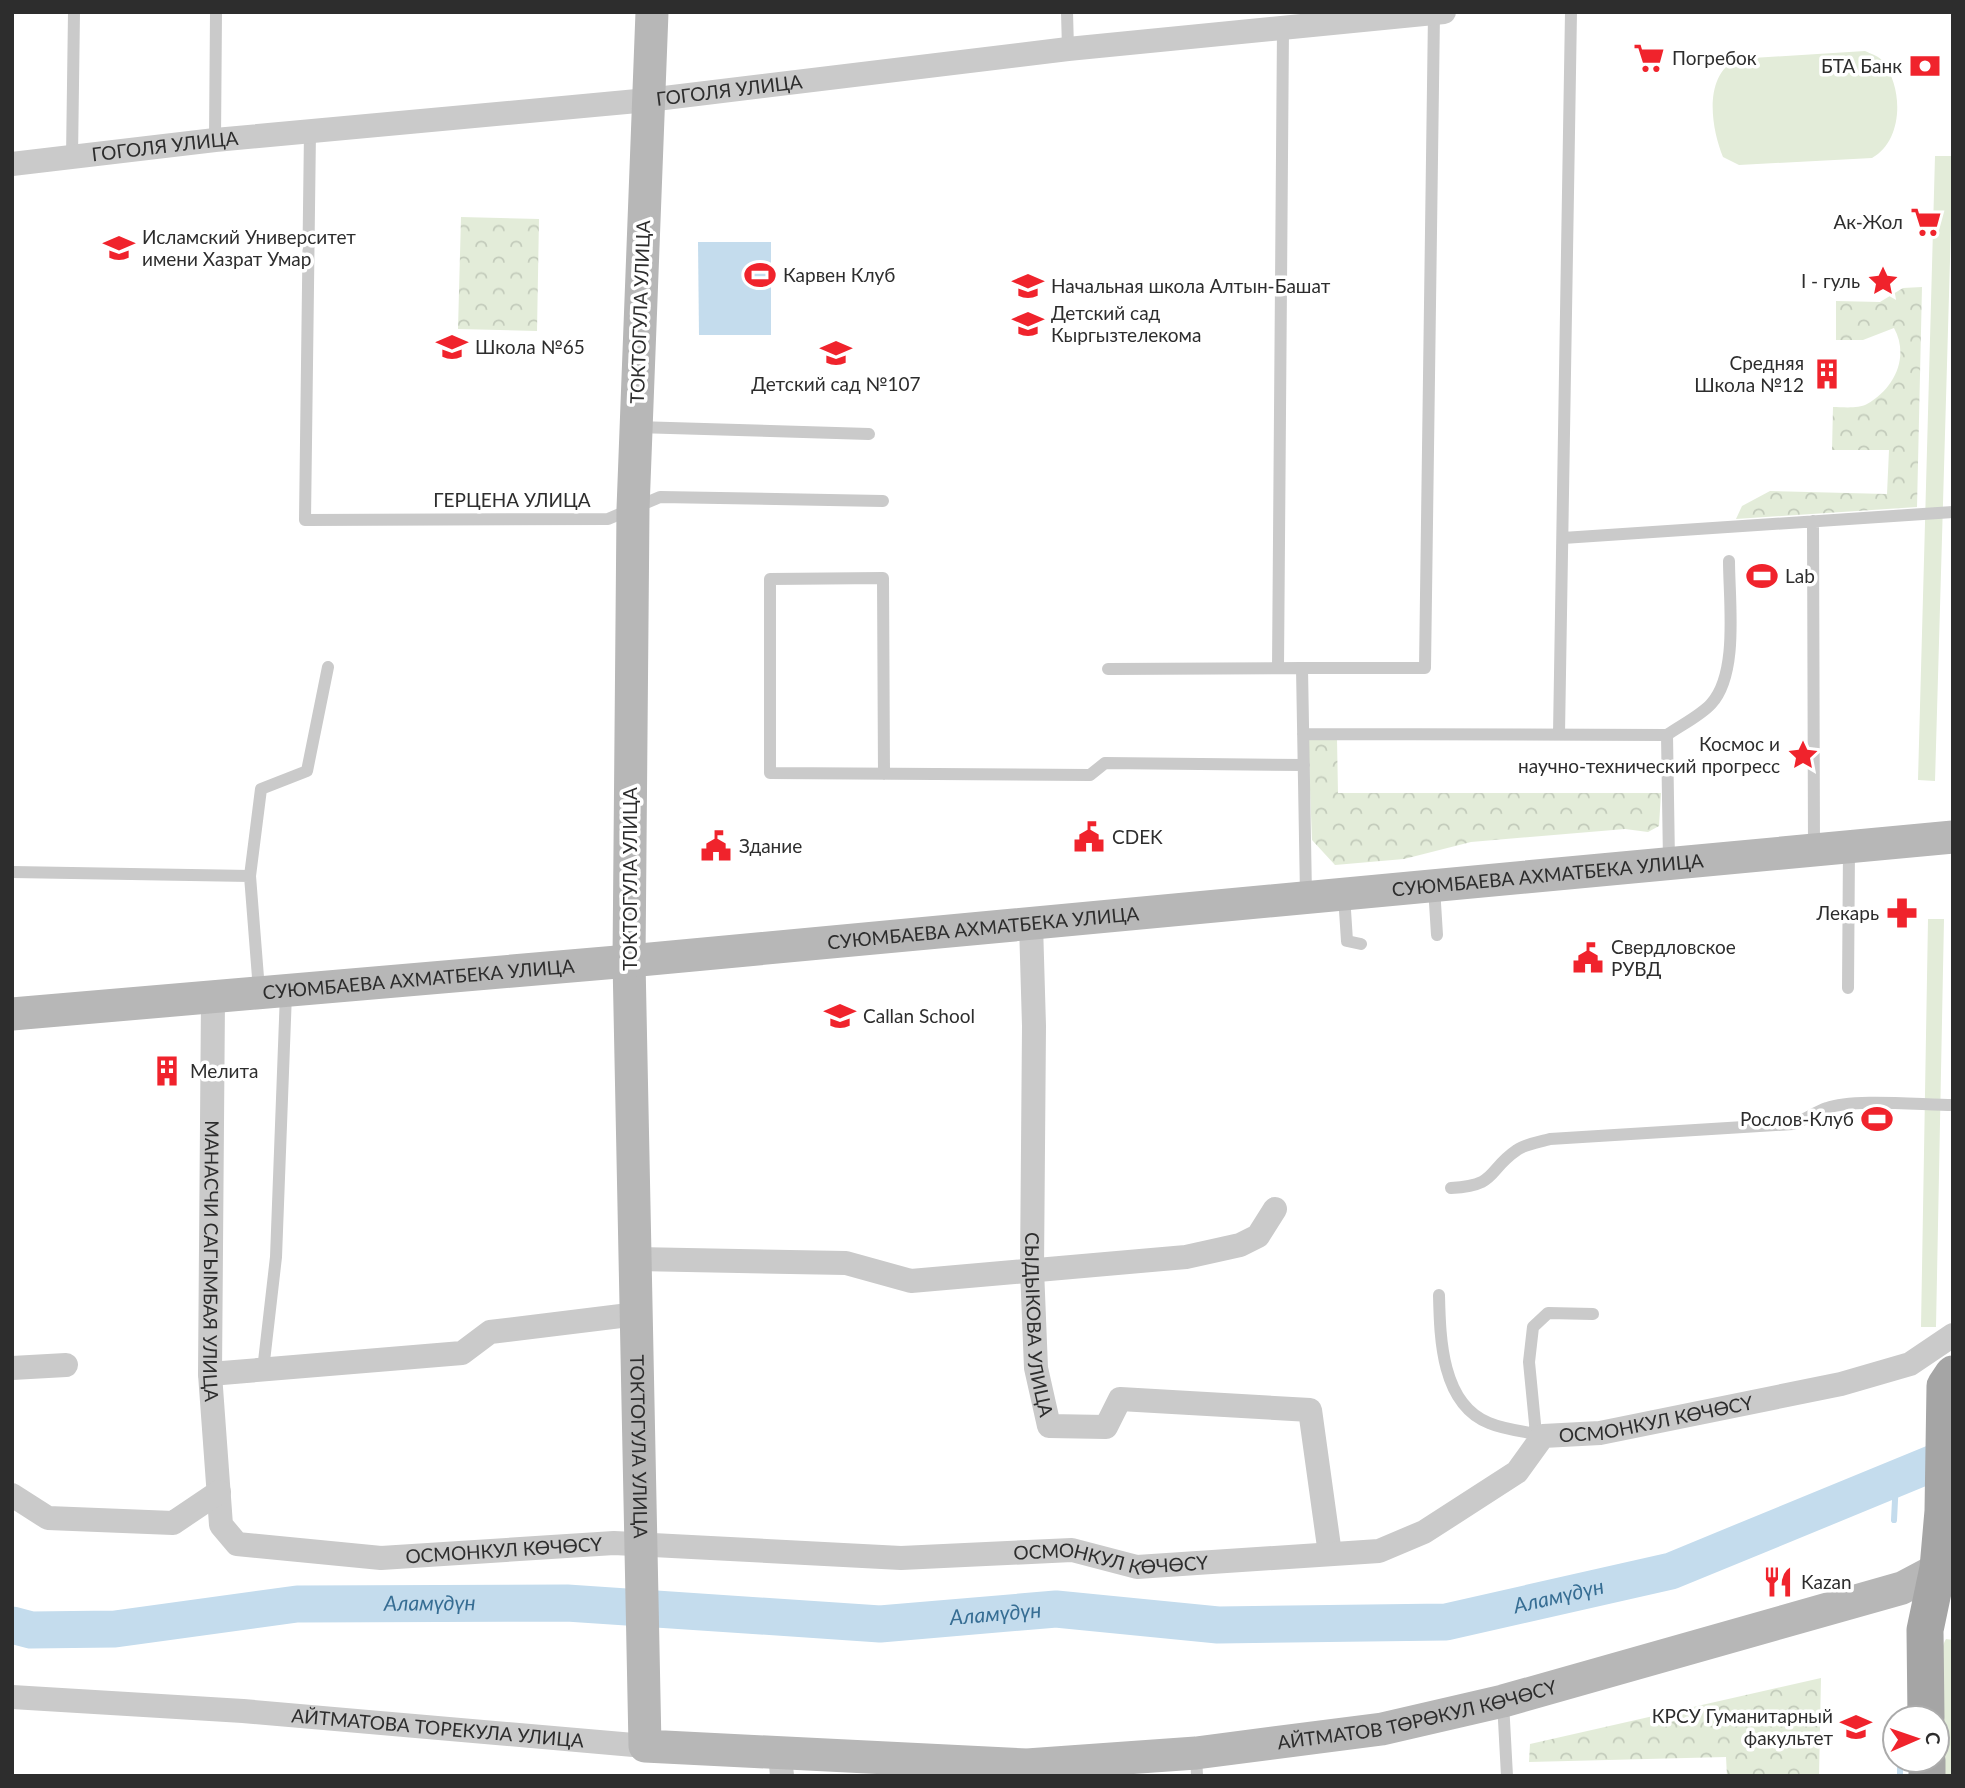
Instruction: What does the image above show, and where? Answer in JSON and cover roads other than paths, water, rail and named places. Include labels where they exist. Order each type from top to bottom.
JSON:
[{"type":"main road","points":[[1926,1704],[1925,1630],[1945,1564],[1943,1511],[1949,1380]]},
{"type":"street","name":"ТОКТОГУЛА УЛИЦА","points":[[645,1746],[629,961],[633,509],[652,12]]},
{"type":"street","name":"ГОГОЛЯ УЛИЦА","points":[[12,164],[215,140],[648,100],[1068,49],[1439,13]]},
{"type":"street","name":"СУЮМБАЕВА АХМАТБЕКА УЛИЦА","points":[[12,1014],[214,999],[629,961],[1669,865],[1953,836]]},
{"type":"street","name":"СЫДЫКОВА УЛИЦА","points":[[1031,924],[1034,1026],[1032,1269],[1036,1368],[1049,1426],[1106,1427],[1120,1399],[1310,1410],[1330,1554]]},
{"type":"street","name":"МАНАСЧИ САГЫМБАЯ УЛИЦА","points":[[214,999],[210,1374],[221,1525]]},
{"type":"street","points":[[636,1259],[846,1263],[911,1281],[1186,1257],[1240,1245],[1258,1236],[1275,1209]]},
{"type":"street","points":[[210,1374],[462,1353],[490,1332],[637,1314]]},
{"type":"street","name":"ОСМОНКУЛ КӨЧӨСҮ","points":[[221,1525],[237,1544],[381,1558],[641,1547],[901,1558],[1072,1550],[1137,1567],[1379,1551],[1424,1532],[1517,1472],[1540,1435],[1600,1433],[1841,1384],[1910,1364],[1953,1335]]},
{"type":"street","points":[[12,1368],[66,1365]]},
{"type":"street","points":[[12,1495],[48,1518],[173,1523],[219,1492]]},
{"type":"street","name":"АЙТМАТОВ ТӨРӨКУЛ КӨЧӨСҮ","points":[[864,1768],[1196,1765],[1503,1701],[1902,1588],[1945,1564]]},
{"type":"street","name":"АЙТМАТОВА ТОРЕКУЛА УЛИЦА","points":[[12,1697],[243,1711],[706,1750],[781,1765],[864,1768]]},
{"type":"street","points":[[706,1750],[729,1776]]},
{"type":"lane","points":[[72,157],[74,12]]},
{"type":"lane","points":[[215,140],[216,12]]},
{"type":"lane","points":[[1067,12],[1068,49]]},
{"type":"lane","points":[[1559,734],[1571,12]]},
{"type":"lane","points":[[1108,669],[1425,668],[1439,13]]},
{"type":"lane","points":[[1278,668],[1283,28]]},
{"type":"lane","name":"ГЕРЦЕНА УЛИЦА","points":[[310,131],[305,520],[608,519],[660,497],[883,501]]},
{"type":"lane","points":[[636,427],[869,434]]},
{"type":"lane","points":[[1563,538],[1953,512]]},
{"type":"lane","points":[[1813,521],[1815,850]]},
{"type":"lane","points":[[1303,734],[1667,735],[1710,705],[1722,690],[1729,668],[1729,562]]},
{"type":"lane","points":[[884,774],[883,578],[770,579],[770,773],[884,774],[1090,775],[1105,763],[1304,765]]},
{"type":"lane","points":[[263,1370],[276,1257],[273,993],[250,876],[261,789],[307,771],[328,667]]},
{"type":"lane","points":[[1302,668],[1306,898]]},
{"type":"lane","points":[[1667,735],[1669,865]]},
{"type":"lane","points":[[1848,988],[1849,847]]},
{"type":"lane","points":[[12,872],[250,876]]},
{"type":"lane","points":[[1434,887],[1437,935]]},
{"type":"lane","points":[[1344,895],[1347,941],[1362,944]]},
{"type":"lane","points":[[1451,1188],[1477,1186],[1496,1172],[1518,1149],[1550,1139],[1793,1124],[1827,1108],[1848,1104],[1953,1105]]},
{"type":"lane","points":[[1439,1295],[1441,1353],[1454,1388],[1473,1412],[1488,1423],[1540,1435],[1529,1362],[1534,1327],[1548,1313],[1593,1314]]},
{"type":"lane","points":[[1503,1701],[1507,1776]]},
{"type":"water","points":[[698,242],[771,242],[771,335],[699,335]]},
{"type":"waterway","name":"Аламүдүн","points":[[12,1625],[31,1630],[115,1629],[297,1604],[567,1603],[880,1624],[1056,1609],[1218,1625],[1446,1622],[1671,1571],[1953,1455]]},
{"type":"waterway","points":[[1894,1520],[1896,1480]]},
{"type":"place","name":"Погребок","points":[[1649,58]]},
{"type":"place","name":"БТА Банк","points":[[1925,66]]},
{"type":"place","name":"Ак-Жол","points":[[1926,222]]},
{"type":"place","name":"Исламский Университет имени Хазрат Умар","points":[[119,248]]},
{"type":"place","name":"Карвен Клуб","points":[[760,275]]},
{"type":"place","name":"I - гуль","points":[[1883,281]]},
{"type":"place","name":"Начальная школа Алтын-Башат","points":[[1028,286]]},
{"type":"place","name":"Детский сад Кыргызтелекома","points":[[1028,324]]},
{"type":"place","name":"Школа №65","points":[[452,347]]},
{"type":"place","name":"Детский сад №107","points":[[836,353]]},
{"type":"place","name":"Средняя Школа №12","points":[[1827,374]]},
{"type":"place","name":"Lab","points":[[1762,576]]},
{"type":"place","name":"Космос и научно-технический прогресс","points":[[1803,755]]},
{"type":"place","name":"CDEK","points":[[1089,837]]},
{"type":"place","name":"Здание","points":[[716,846]]},
{"type":"place","name":"Лекарь","points":[[1902,913]]},
{"type":"place","name":"Свердловское РУВД","points":[[1588,958]]},
{"type":"place","name":"Callan School","points":[[840,1016]]},
{"type":"place","name":"Мелита","points":[[167,1071]]},
{"type":"place","name":"Рослов-Клуб","points":[[1877,1119]]},
{"type":"place","name":"Kazan","points":[[1778,1582]]},
{"type":"place","name":"КРСУ Гуманитарный факультет","points":[[1856,1727]]}]
